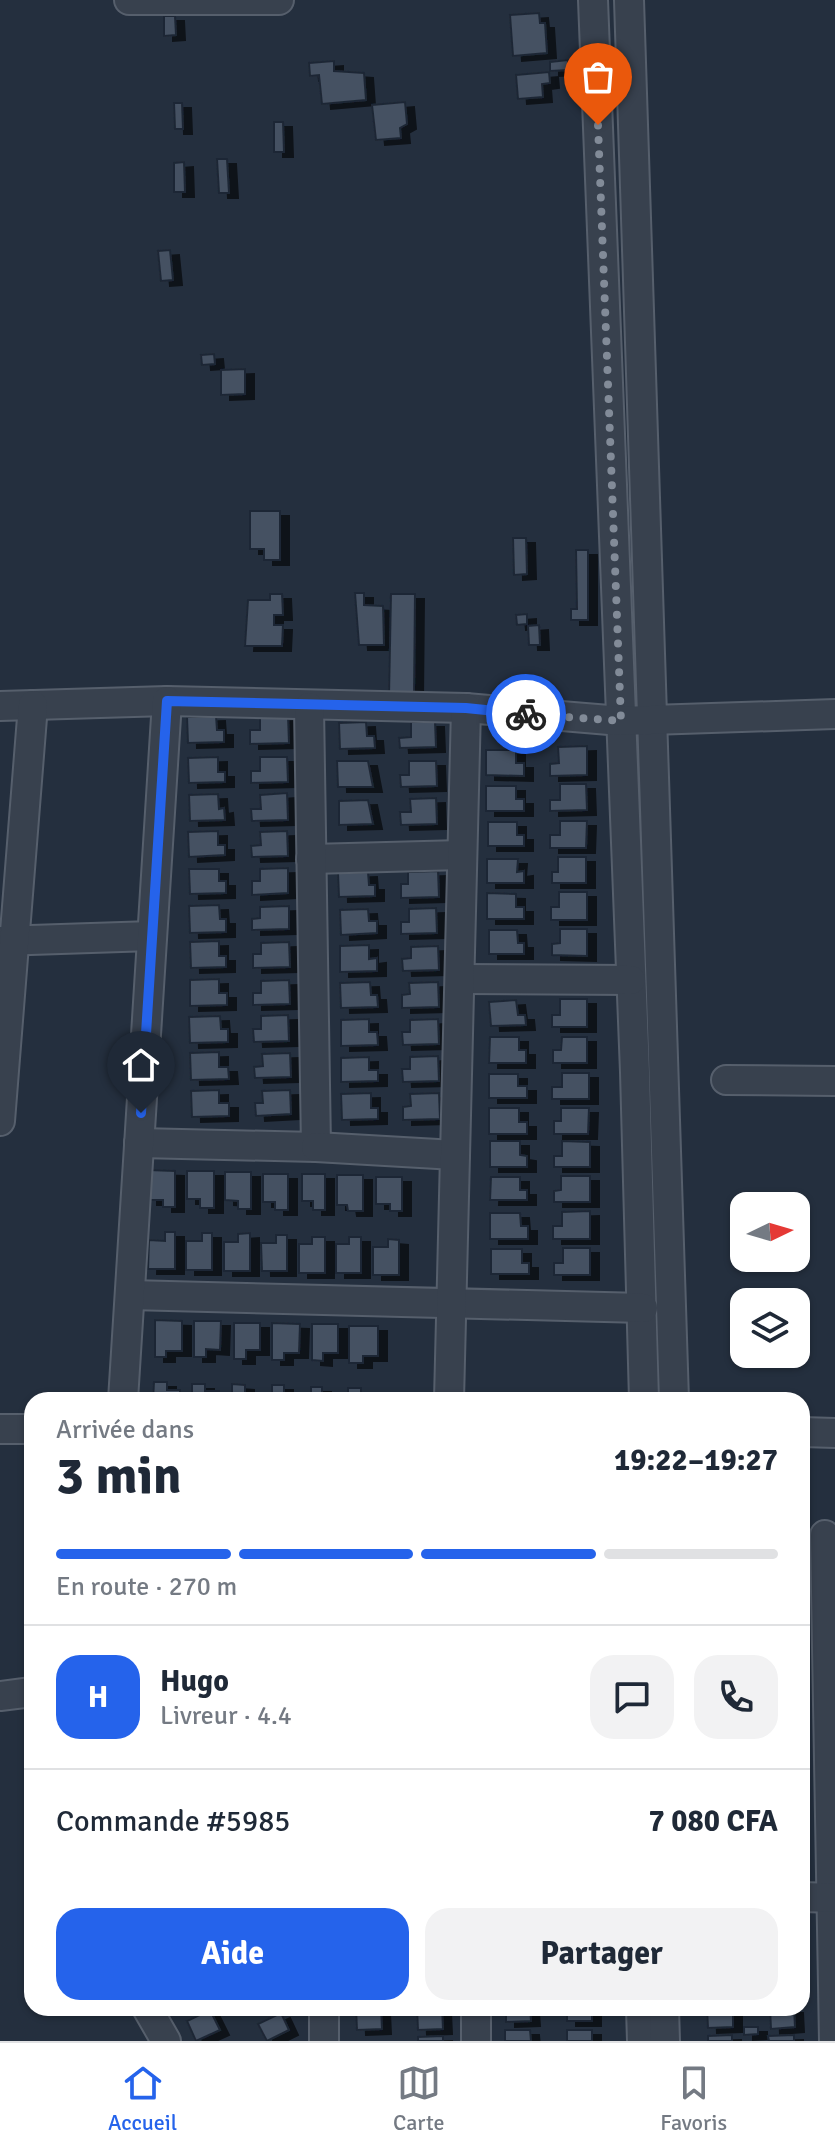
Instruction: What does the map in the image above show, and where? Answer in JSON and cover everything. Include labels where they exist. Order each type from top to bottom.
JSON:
[{"type":"street","points":[[129,0],[279,0]]},
{"type":"street","points":[[593,0],[644,1392]]},
{"type":"street","points":[[629,0],[674,1392]]},
{"type":"street","points":[[0,706],[167,701],[309,707],[466,708],[621,721],[835,714]]},
{"type":"street","points":[[124,1392],[167,701]]},
{"type":"street","points":[[0,1121],[7,940],[33,705]]},
{"type":"street","points":[[309,707],[316,1147]]},
{"type":"street","points":[[449,1392],[466,708]]},
{"type":"street","points":[[311,859],[462,855]]},
{"type":"street","points":[[7,940],[152,936]]},
{"type":"street","points":[[460,979],[631,980]]},
{"type":"street","points":[[726,1080],[835,1081]]},
{"type":"street","points":[[139,1143],[316,1147],[455,1155]]},
{"type":"street","points":[[130,1295],[643,1308]]},
{"type":"street","points":[[0,1429],[24,1429]]},
{"type":"street","points":[[810,1432],[835,1433]]},
{"type":"street","points":[[821,1535],[822,1897],[834,2041]]},
{"type":"street","points":[[0,1696],[24,1693]]},
{"type":"street","points":[[152,2016],[166,2041]]},
{"type":"street","points":[[324,2016],[324,2041]]},
{"type":"street","points":[[476,2016],[476,2041]]},
{"type":"street","points":[[641,2016],[642,2041]]},
{"type":"street","points":[[664,2016],[665,2041]]},
{"type":"building","points":[[539,13],[540,23],[545,23],[547,53],[513,56],[510,15]]},
{"type":"building","points":[[164,16],[175,16],[176,35],[164,36]]},
{"type":"building","points":[[568,60],[569,70],[550,71],[550,62]]},
{"type":"building","points":[[334,61],[334,71],[364,73],[366,100],[322,104],[319,75],[310,76],[309,63]]},
{"type":"building","points":[[549,72],[550,83],[542,84],[543,97],[518,99],[516,75]]},
{"type":"building","points":[[405,102],[407,124],[400,128],[401,138],[376,140],[372,105]]},
{"type":"building","points":[[174,103],[182,103],[183,129],[175,129]]},
{"type":"building","points":[[274,122],[283,122],[284,152],[274,152]]},
{"type":"building","points":[[217,159],[227,159],[229,193],[219,193]]},
{"type":"building","points":[[184,162],[185,192],[174,192],[174,163]]},
{"type":"building","points":[[170,250],[173,280],[161,281],[158,251]]},
{"type":"building","points":[[214,354],[215,364],[202,365],[201,355]]},
{"type":"building","points":[[245,369],[245,394],[221,395],[221,370]]},
{"type":"building","points":[[250,511],[280,511],[280,560],[264,560],[264,549],[250,549]]},
{"type":"building","points":[[513,538],[526,538],[527,574],[514,575]]},
{"type":"building","points":[[576,550],[588,550],[588,620],[571,620],[571,609],[577,609]]},
{"type":"building","points":[[355,593],[364,593],[364,605],[383,606],[384,645],[359,645]]},
{"type":"building","points":[[270,594],[282,594],[283,615],[274,615],[274,625],[283,625],[282,646],[245,646],[248,600],[270,600]]},
{"type":"building","points":[[391,594],[415,594],[414,695],[389,695]]},
{"type":"building","points":[[527,614],[527,624],[517,625],[516,615]]},
{"type":"building","points":[[539,625],[540,645],[529,645],[528,626]]},
{"type":"building","points":[[216,716],[217,730],[224,730],[224,742],[188,743],[187,717]]},
{"type":"building","points":[[288,716],[289,743],[250,744],[250,730],[260,730],[260,717]]},
{"type":"building","points":[[366,722],[367,736],[374,736],[375,748],[340,749],[339,723]]},
{"type":"building","points":[[411,722],[435,722],[436,747],[400,748],[399,738],[411,737]]},
{"type":"building","points":[[587,746],[587,775],[550,776],[550,764],[559,763],[558,747]]},
{"type":"building","points":[[486,750],[516,750],[516,763],[524,763],[524,776],[486,775]]},
{"type":"building","points":[[218,757],[218,772],[225,772],[225,782],[189,783],[188,758]]},
{"type":"building","points":[[260,757],[287,757],[288,782],[251,783],[251,771],[260,771]]},
{"type":"building","points":[[337,761],[368,761],[373,787],[338,787]]},
{"type":"building","points":[[409,761],[436,761],[437,786],[401,787],[400,775],[409,775]]},
{"type":"building","points":[[560,784],[586,784],[587,810],[550,811],[550,800],[560,800]]},
{"type":"building","points":[[486,786],[516,786],[516,799],[524,799],[524,811],[486,811]]},
{"type":"building","points":[[287,793],[288,820],[252,821],[251,809],[261,809],[260,795]]},
{"type":"building","points":[[218,794],[219,809],[224,808],[225,820],[190,821],[189,795]]},
{"type":"building","points":[[436,798],[437,824],[401,825],[400,812],[411,812],[410,799]]},
{"type":"building","points":[[368,800],[373,824],[339,825],[339,801]]},
{"type":"building","points":[[560,821],[587,821],[586,848],[550,848],[550,835],[560,835]]},
{"type":"building","points":[[488,822],[517,822],[517,835],[524,835],[524,846],[488,846]]},
{"type":"building","points":[[218,831],[218,845],[225,845],[225,855],[189,857],[188,832]]},
{"type":"building","points":[[287,831],[288,856],[252,857],[251,846],[261,845],[260,832]]},
{"type":"building","points":[[558,857],[586,857],[586,883],[552,883],[552,872],[558,872]]},
{"type":"building","points":[[487,859],[518,859],[517,872],[524,871],[524,883],[487,883]]},
{"type":"building","points":[[288,868],[288,893],[252,895],[252,881],[260,881],[260,869]]},
{"type":"building","points":[[189,869],[219,869],[219,881],[226,881],[226,893],[190,894]]},
{"type":"building","points":[[438,871],[439,897],[401,898],[401,884],[408,884],[408,872]]},
{"type":"building","points":[[368,872],[369,885],[375,885],[375,896],[339,897],[338,873]]},
{"type":"building","points":[[559,892],[587,892],[587,920],[551,920],[551,907],[559,907]]},
{"type":"building","points":[[487,893],[516,894],[516,907],[524,907],[524,919],[487,919]]},
{"type":"building","points":[[219,905],[220,919],[226,919],[226,932],[190,933],[189,906]]},
{"type":"building","points":[[289,906],[289,929],[252,930],[252,919],[260,918],[260,907]]},
{"type":"building","points":[[436,908],[437,933],[401,934],[401,922],[409,922],[409,909]]},
{"type":"building","points":[[368,909],[369,921],[377,921],[377,933],[341,935],[340,910]]},
{"type":"building","points":[[560,929],[587,929],[587,956],[552,955],[552,944],[560,943]]},
{"type":"building","points":[[489,930],[517,930],[518,943],[524,943],[524,954],[489,954]]},
{"type":"building","points":[[219,941],[219,956],[226,956],[226,967],[191,968],[190,942]]},
{"type":"building","points":[[289,942],[290,967],[253,968],[253,954],[261,954],[261,943]]},
{"type":"building","points":[[369,945],[369,959],[377,958],[377,971],[340,972],[340,946]]},
{"type":"building","points":[[438,946],[439,970],[403,971],[402,959],[411,958],[411,947]]},
{"type":"building","points":[[219,979],[219,993],[227,993],[227,1005],[190,1006],[190,980]]},
{"type":"building","points":[[289,980],[290,1004],[253,1005],[253,993],[261,993],[261,981]]},
{"type":"building","points":[[370,982],[371,995],[377,995],[378,1007],[341,1008],[340,983]]},
{"type":"building","points":[[438,982],[439,1007],[402,1008],[402,995],[410,994],[409,983]]},
{"type":"building","points":[[560,999],[587,999],[587,1027],[552,1027],[552,1015],[560,1015]]},
{"type":"building","points":[[516,1000],[518,1015],[525,1015],[526,1025],[491,1026],[489,1002]]},
{"type":"building","points":[[288,1015],[289,1041],[254,1042],[253,1029],[261,1029],[261,1016]]},
{"type":"building","points":[[220,1016],[221,1029],[228,1029],[228,1042],[190,1043],[189,1017]]},
{"type":"building","points":[[369,1019],[369,1032],[377,1032],[378,1045],[341,1046],[341,1020]]},
{"type":"building","points":[[438,1019],[439,1044],[403,1045],[402,1032],[410,1032],[410,1020]]},
{"type":"building","points":[[490,1037],[519,1037],[519,1050],[526,1050],[526,1063],[489,1063]]},
{"type":"building","points":[[562,1037],[587,1037],[587,1063],[553,1063],[553,1050],[561,1050]]},
{"type":"building","points":[[219,1052],[219,1067],[228,1067],[229,1079],[191,1080],[190,1053]]},
{"type":"building","points":[[290,1053],[291,1077],[255,1078],[254,1067],[263,1066],[262,1054]]},
{"type":"building","points":[[438,1056],[439,1081],[403,1082],[402,1069],[410,1069],[410,1057]]},
{"type":"building","points":[[369,1057],[369,1070],[378,1070],[378,1081],[341,1082],[341,1058]]},
{"type":"building","points":[[562,1073],[589,1073],[589,1099],[552,1099],[552,1087],[562,1087]]},
{"type":"building","points":[[489,1074],[518,1074],[518,1086],[527,1086],[527,1098],[489,1098]]},
{"type":"building","points":[[219,1090],[219,1103],[229,1103],[229,1116],[192,1117],[191,1091]]},
{"type":"building","points":[[290,1090],[291,1114],[256,1116],[255,1103],[263,1103],[262,1091]]},
{"type":"building","points":[[371,1093],[371,1108],[378,1108],[378,1119],[342,1120],[341,1094]]},
{"type":"building","points":[[439,1093],[440,1119],[403,1120],[403,1107],[411,1106],[410,1094]]},
{"type":"building","points":[[489,1108],[519,1108],[519,1122],[527,1122],[527,1134],[489,1134]]},
{"type":"building","points":[[561,1108],[589,1108],[588,1134],[554,1134],[554,1121],[561,1121]]},
{"type":"building","points":[[490,1141],[520,1141],[520,1155],[527,1156],[527,1167],[490,1167]]},
{"type":"building","points":[[562,1141],[590,1142],[590,1167],[554,1167],[554,1156],[562,1156]]},
{"type":"building","points":[[148,1170],[175,1171],[175,1207],[163,1207],[163,1200],[148,1200]]},
{"type":"building","points":[[187,1171],[214,1171],[214,1208],[200,1208],[200,1199],[187,1199]]},
{"type":"building","points":[[225,1172],[251,1172],[251,1209],[238,1209],[238,1201],[225,1200]]},
{"type":"building","points":[[263,1174],[288,1174],[288,1210],[275,1210],[275,1202],[263,1202]]},
{"type":"building","points":[[302,1174],[325,1174],[325,1210],[313,1210],[313,1201],[302,1201]]},
{"type":"building","points":[[337,1175],[363,1175],[363,1211],[348,1211],[347,1205],[337,1205]]},
{"type":"building","points":[[561,1176],[590,1176],[590,1202],[554,1202],[554,1191],[561,1190]]},
{"type":"building","points":[[376,1177],[402,1177],[402,1211],[390,1211],[390,1204],[376,1204]]},
{"type":"building","points":[[491,1177],[520,1177],[520,1190],[527,1190],[527,1200],[490,1200]]},
{"type":"building","points":[[590,1211],[590,1239],[553,1239],[553,1226],[562,1226],[562,1212]]},
{"type":"building","points":[[490,1213],[520,1213],[521,1226],[528,1226],[528,1239],[490,1239]]},
{"type":"building","points":[[165,1232],[175,1232],[175,1269],[148,1269],[149,1240],[165,1241]]},
{"type":"building","points":[[202,1233],[212,1233],[212,1270],[186,1270],[186,1241],[202,1241]]},
{"type":"building","points":[[250,1233],[250,1271],[224,1271],[224,1242],[238,1242],[238,1234]]},
{"type":"building","points":[[276,1235],[287,1235],[287,1271],[262,1271],[261,1243],[276,1243]]},
{"type":"building","points":[[312,1237],[325,1237],[325,1273],[299,1273],[299,1244],[312,1244]]},
{"type":"building","points":[[349,1237],[361,1237],[361,1273],[336,1273],[336,1244],[349,1244]]},
{"type":"building","points":[[388,1239],[399,1240],[399,1275],[373,1275],[373,1247],[388,1247]]},
{"type":"building","points":[[563,1248],[590,1248],[590,1275],[554,1275],[554,1263],[563,1263]]},
{"type":"building","points":[[491,1249],[522,1249],[522,1263],[529,1263],[529,1274],[491,1274]]},
{"type":"building","points":[[155,1320],[182,1321],[182,1351],[166,1351],[166,1357],[155,1357]]},
{"type":"building","points":[[194,1321],[221,1321],[220,1350],[206,1349],[206,1357],[194,1357]]},
{"type":"building","points":[[234,1323],[260,1323],[260,1350],[246,1350],[246,1359],[234,1359]]},
{"type":"building","points":[[272,1323],[300,1324],[299,1353],[284,1353],[284,1360],[272,1360]]},
{"type":"building","points":[[312,1324],[338,1324],[338,1353],[323,1353],[323,1361],[312,1360]]},
{"type":"building","points":[[349,1326],[378,1326],[378,1356],[363,1356],[363,1363],[349,1363]]},
{"type":"building","points":[[154,1382],[167,1382],[167,1390],[180,1390],[180,1392],[153,1392]]},
{"type":"building","points":[[192,1384],[205,1384],[205,1391],[219,1391],[219,1392],[192,1392]]},
{"type":"building","points":[[232,1384],[245,1385],[245,1392],[232,1392]]},
{"type":"building","points":[[272,1385],[284,1385],[284,1392],[272,1392]]},
{"type":"building","points":[[311,1387],[322,1387],[322,1392],[311,1392]]},
{"type":"building","points":[[348,1388],[361,1388],[361,1392],[348,1392]]},
{"type":"building","points":[[197,2016],[213,2016],[220,2030],[196,2041],[187,2021]]},
{"type":"building","points":[[282,2016],[289,2030],[267,2041],[258,2024]]},
{"type":"building","points":[[356,2016],[381,2016],[382,2029],[357,2030]]},
{"type":"building","points":[[417,2016],[442,2016],[443,2029],[418,2030]]},
{"type":"building","points":[[506,2016],[531,2016],[531,2021],[506,2022]]},
{"type":"building","points":[[567,2016],[592,2016],[592,2021],[567,2021]]},
{"type":"building","points":[[707,2016],[733,2016],[733,2027],[708,2028]]},
{"type":"building","points":[[770,2016],[794,2016],[795,2027],[771,2029]]},
{"type":"building","points":[[744,2027],[758,2027],[758,2034],[744,2035]]},
{"type":"building","points":[[505,2030],[530,2030],[531,2041],[505,2041]]},
{"type":"building","points":[[567,2030],[592,2030],[592,2041],[567,2041]]},
{"type":"building","points":[[732,2035],[732,2041],[708,2041],[708,2036]]},
{"type":"building","points":[[794,2035],[794,2041],[769,2041],[768,2036]]},
{"type":"building","points":[[443,2036],[443,2041],[418,2041],[418,2037]]},
{"type":"way so far","points":[[526,714],[621,721],[598,125]]},
{"type":"route","points":[[141,1113],[167,701],[309,707],[466,708],[526,714]]}]
